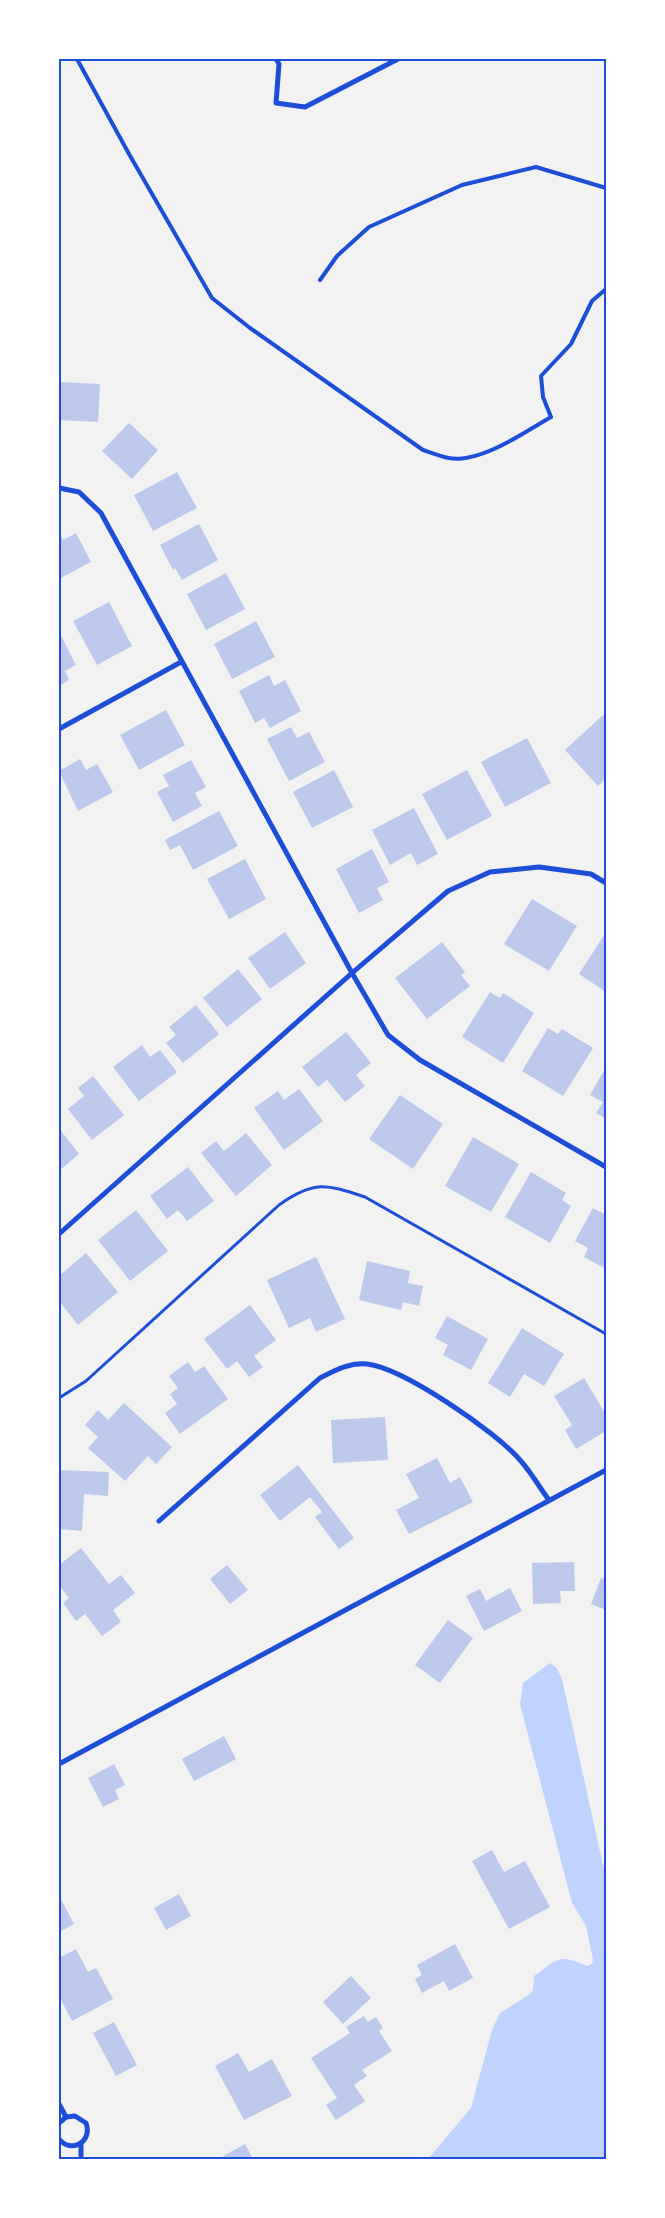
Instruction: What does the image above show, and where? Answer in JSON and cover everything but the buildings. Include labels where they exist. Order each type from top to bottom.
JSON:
[{"type":"street","points":[[276,59],[279,64],[276,103],[305,107],[398,59]]},
{"type":"street","points":[[59,488],[79,492],[101,513],[352,973],[388,1035],[420,1060],[606,1167]]},
{"type":"street","points":[[59,728],[182,662]]},
{"type":"street","points":[[59,1234],[352,973],[448,891],[490,872],[539,867],[591,874],[606,883]]},
{"type":"street","points":[[158,1521],[320,1378],[342,1367],[366,1363],[397,1373],[483,1426],[520,1460],[549,1500]]},
{"type":"street","points":[[59,1764],[606,1470]]},
{"type":"street","points":[[59,2104],[66,2117]]},
{"type":"street","points":[[59,2123],[66,2117],[79,2117],[86,2123],[86,2137],[80,2144],[81,2159]]},
{"type":"street","points":[[59,2138],[66,2145],[80,2144]]},
{"type":"lane","points":[[77,59],[128,154],[212,298],[250,328],[424,450],[446,458],[465,458],[492,449],[551,417],[543,397],[541,376],[571,344],[592,301],[606,289]]},
{"type":"lane","points":[[320,280],[337,256],[369,227],[462,185],[536,167],[606,188]]},
{"type":"path","points":[[59,1398],[86,1381],[279,1205],[299,1191],[318,1186],[340,1189],[365,1197],[606,1334]]},
{"type":"water","points":[[550,1663],[557,1668],[562,1679],[606,1879],[606,2159],[428,2159],[471,2108],[492,2030],[500,2013],[530,1994],[533,1990],[534,1976],[554,1962],[564,1959],[587,1966],[592,1964],[593,1960],[586,1926],[572,1903],[520,1704],[523,1683]]}]
